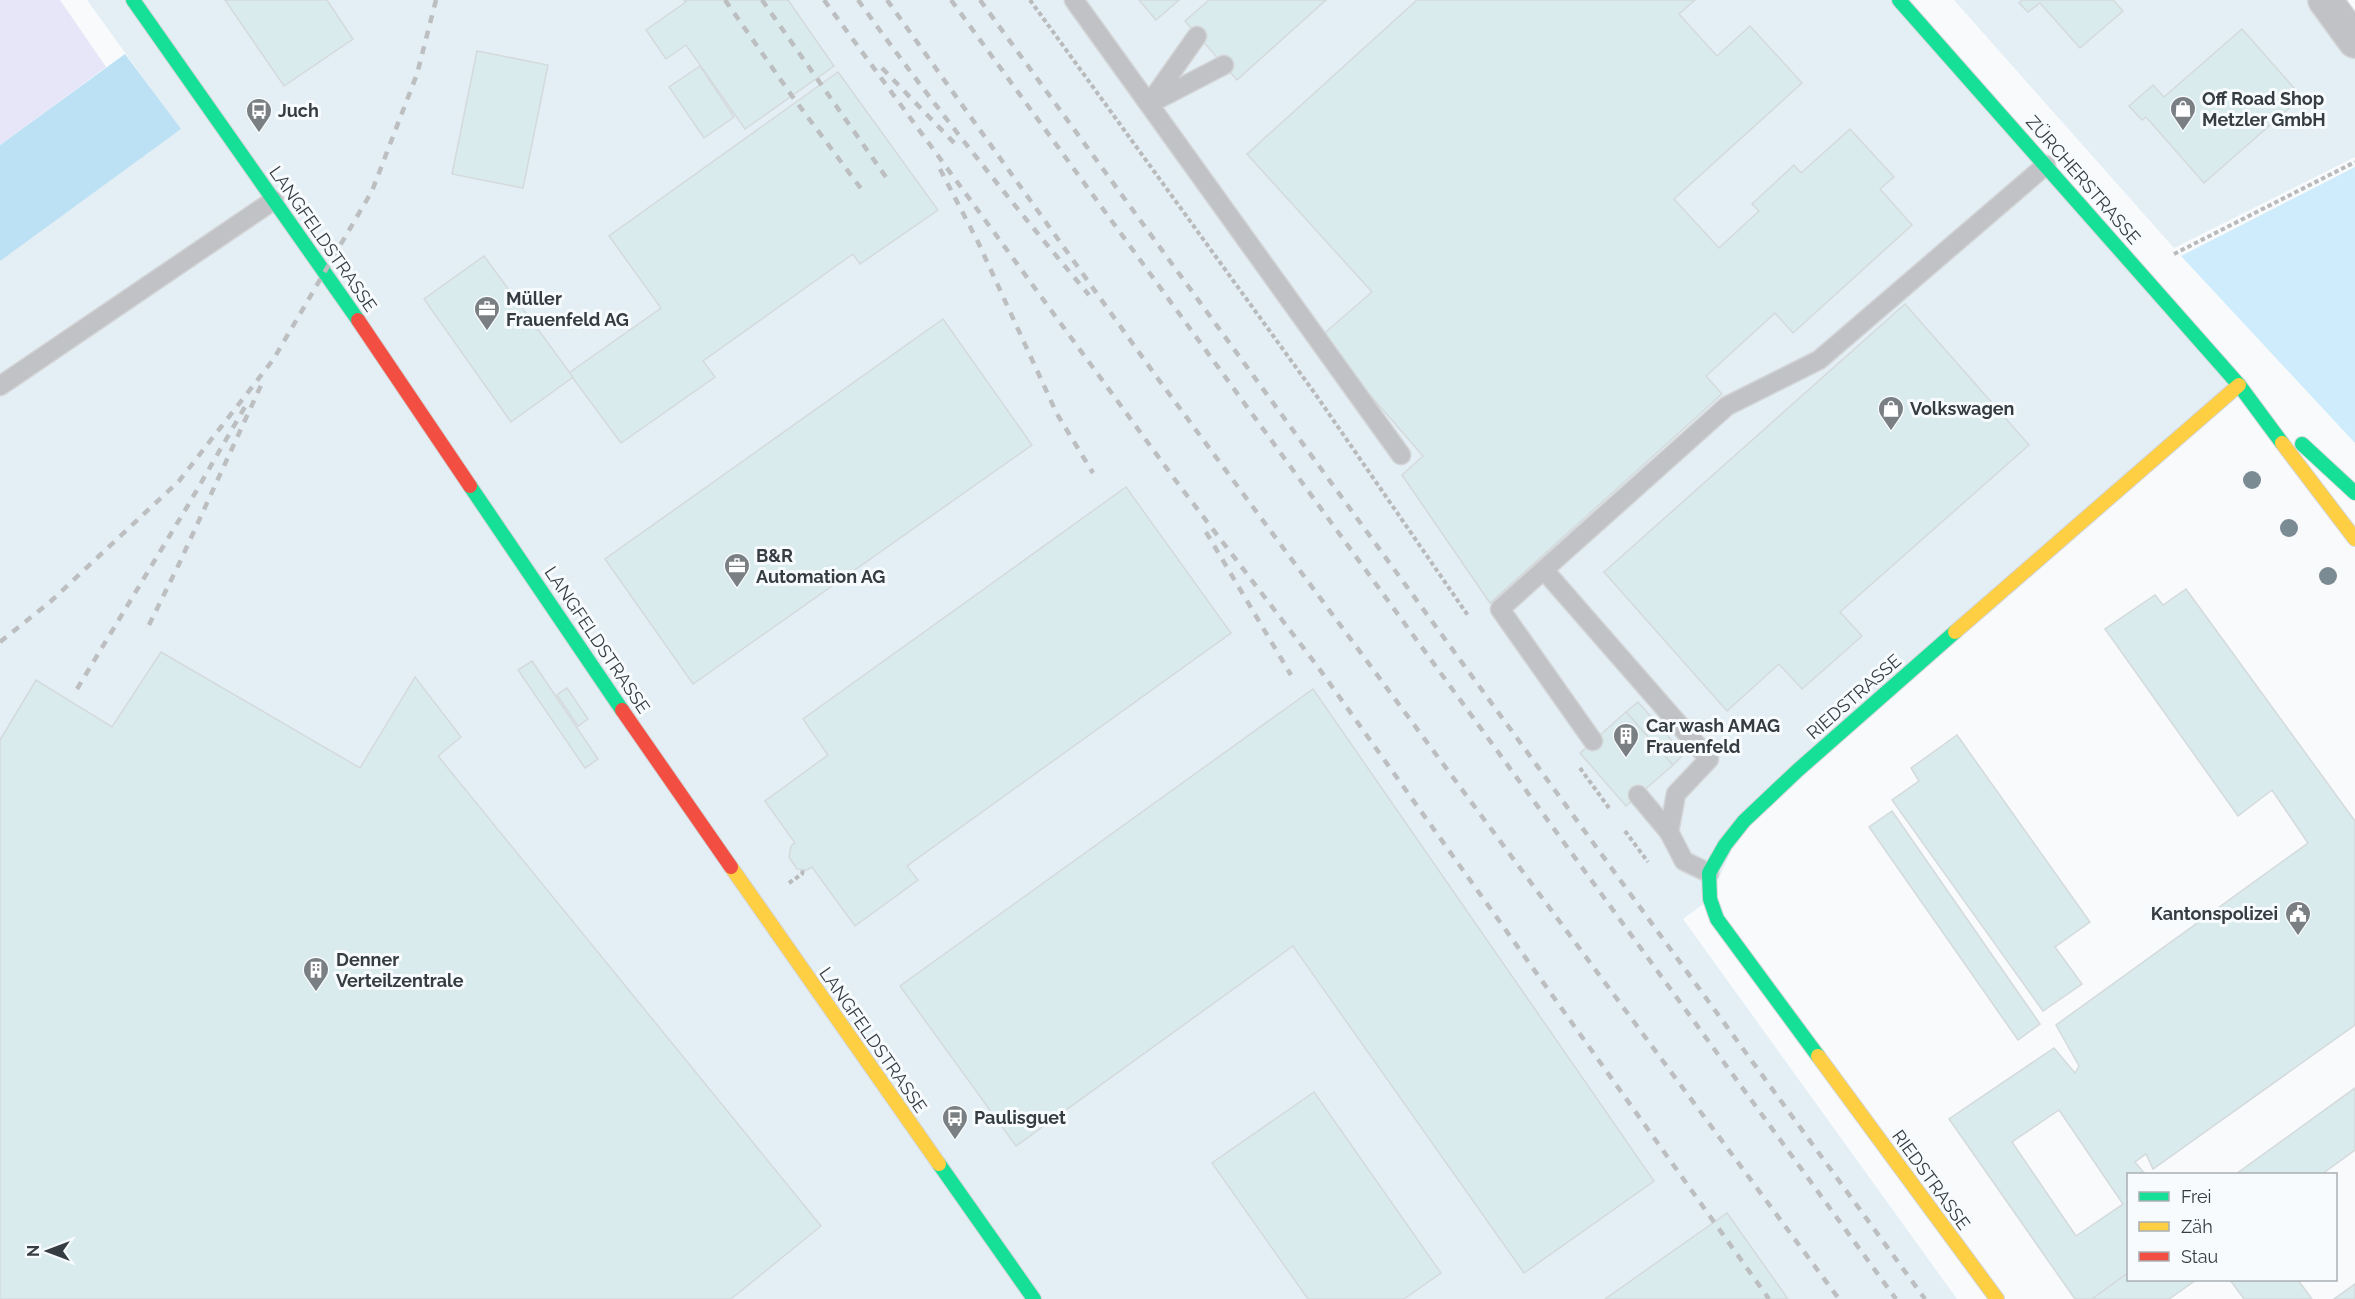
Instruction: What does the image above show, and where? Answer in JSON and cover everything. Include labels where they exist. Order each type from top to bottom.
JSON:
[{"type":"street","name":"LANGFELDSTRASSE","points":[[133,0],[274,200],[667,776],[1034,1299]]},
{"type":"street","name":"ZÜRCHERSTRASSE","points":[[1899,0],[2239,385],[2355,539]]},
{"type":"street","points":[[2325,0],[2355,41]]},
{"type":"street","name":"ZÜRCHERSTRASSE","points":[[2239,385],[2355,493]]},
{"type":"street","name":"RIEDSTRASSE","points":[[1997,1299],[1717,919],[1710,899],[1709,873],[1725,845],[1744,821],[1798,771],[2239,385]]},
{"type":"lane","points":[[1074,0],[1401,455]]},
{"type":"lane","points":[[1149,104],[1197,36]]},
{"type":"lane","points":[[1149,104],[1224,65]]},
{"type":"lane","points":[[1593,741],[1500,609],[1727,406],[1819,360],[2046,165]]},
{"type":"lane","points":[[0,386],[274,200]]},
{"type":"lane","points":[[1544,570],[1709,759],[1676,794],[1669,832]]},
{"type":"lane","points":[[1638,795],[1669,832],[1684,861],[1709,873]]},
{"type":"path","points":[[1030,0],[1316,395],[1475,624]]},
{"type":"path","points":[[2172,256],[2355,162]]},
{"type":"path","points":[[1573,759],[1615,817]]},
{"type":"path","points":[[1622,827],[1649,864]]},
{"type":"shaded area","points":[[0,0],[60,0],[106,67],[0,145]]},
{"type":"shaded area","points":[[87,0],[1899,0],[2239,385],[1744,821],[1710,899],[1683,919],[1957,1299],[0,1299],[0,257],[180,129]]},
{"type":"shaded area","points":[[1954,0],[2322,0],[2355,50],[2355,157],[2174,248]]},
{"type":"shaded area","points":[[125,54],[181,129],[0,261],[0,145]]},
{"type":"shaded area","points":[[2355,167],[2355,443],[2181,256]]},
{"type":"building","points":[[225,0],[327,0],[353,39],[284,86]]},
{"type":"building","points":[[684,0],[788,0],[834,66],[745,129],[686,45],[666,59],[646,30],[686,2]]},
{"type":"building","points":[[1139,0],[1179,0],[1156,20]]},
{"type":"building","points":[[1209,0],[1326,0],[1237,80],[1185,21]]},
{"type":"building","points":[[1417,0],[1695,0],[1679,14],[1717,56],[1750,26],[1802,83],[1674,199],[1719,248],[1759,211],[1752,204],[1794,165],[1801,173],[1850,129],[1894,177],[1880,189],[1912,225],[1793,333],[1775,313],[1706,376],[1722,394],[1490,603],[1402,475],[1423,456],[1320,337],[1372,292],[1247,154]]},
{"type":"building","points":[[2022,0],[2113,0],[2123,11],[2080,48],[2040,3],[2028,12],[2019,3]]},
{"type":"building","points":[[2242,29],[2302,97],[2204,183],[2146,117],[2142,120],[2129,106],[2153,85],[2164,97]]},
{"type":"building","points":[[477,51],[548,65],[523,188],[452,174]]},
{"type":"building","points":[[700,66],[734,117],[704,138],[669,87]]},
{"type":"building","points":[[838,72],[938,210],[860,264],[853,254],[703,361],[715,377],[621,443],[569,373],[661,308],[609,236]]},
{"type":"building","points":[[484,256],[573,377],[511,422],[424,299]]},
{"type":"building","points":[[1905,304],[2029,445],[1840,612],[1862,636],[1802,689],[1779,664],[1727,711],[1604,572]]},
{"type":"building","points":[[943,319],[1032,445],[693,684],[605,559]]},
{"type":"building","points":[[1126,487],[1231,633],[907,866],[918,880],[855,926],[812,867],[807,870],[797,869],[789,857],[791,846],[795,843],[765,801],[828,755],[803,719]]},
{"type":"building","points":[[2186,589],[2355,821],[2355,1025],[2153,1169],[2146,1154],[2135,1162],[2144,1173],[2127,1173],[2127,1274],[2092,1299],[2075,1299],[1949,1119],[2054,1048],[2075,1073],[2079,1066],[2056,1025],[2308,843],[2272,790],[2238,816],[2105,629],[2155,595],[2163,605]],"holes":[[[2059,1110],[2123,1204],[2076,1236],[2012,1142]]]},
{"type":"building","name":"Denner Verteilzentrale","points":[[161,652],[360,768],[415,677],[461,737],[438,756],[821,1226],[731,1299],[0,1299],[0,740],[36,680],[112,727]]},
{"type":"building","points":[[532,661],[598,759],[585,768],[518,670]]},
{"type":"building","points":[[567,688],[588,719],[578,726],[557,695]]},
{"type":"building","points":[[1313,689],[1654,1181],[1524,1273],[1293,946],[1016,1146],[900,986]]},
{"type":"building","points":[[1638,702],[1684,754],[1673,765],[1626,712]]},
{"type":"building","name":"Car wash AMAG Frauenfeld","points":[[1626,712],[1673,765],[1626,806],[1580,753]]},
{"type":"building","points":[[1957,735],[2090,922],[2055,947],[2082,984],[2043,1011],[1892,800],[1919,781],[1911,768]]},
{"type":"building","points":[[1892,811],[2040,1024],[2018,1040],[1869,827]]},
{"type":"building","points":[[2355,1088],[2355,1150],[2323,1173],[2237,1173]]},
{"type":"building","points":[[1314,1092],[1441,1273],[1404,1299],[1308,1299],[1212,1163]]},
{"type":"building","points":[[1727,1213],[1788,1299],[1605,1299]]},
{"type":"building","points":[[2127,1274],[2127,1281],[2195,1281],[2169,1299],[2092,1299]]},
{"type":"building","points":[[2231,1281],[2299,1281],[2312,1299],[2244,1299]]},
{"type":"building","points":[[2355,1284],[2355,1299],[2334,1299]]},
{"type":"railway","points":[[0,642],[50,602],[179,481],[273,360],[372,191],[417,74],[436,0]]},
{"type":"railway","points":[[725,0],[792,96],[865,194]]},
{"type":"railway","points":[[762,0],[888,180]]},
{"type":"railway","points":[[824,0],[1176,481],[1318,667],[1769,1299]]},
{"type":"railway","points":[[858,0],[970,150],[1089,295]]},
{"type":"railway","points":[[887,0],[1153,372],[1839,1299]]},
{"type":"railway","points":[[951,0],[1896,1299]]},
{"type":"railway","points":[[980,0],[1925,1299]]},
{"type":"railway","points":[[882,68],[959,148]]},
{"type":"railway","points":[[940,169],[978,242],[1057,414],[1093,473]]},
{"type":"railway","points":[[149,625],[263,381]]},
{"type":"railway","points":[[77,689],[246,405]]},
{"type":"railway","points":[[1206,532],[1291,675]]},
{"type":"traffic: fast","points":[[133,0],[358,320]]},
{"type":"traffic: fast","points":[[1899,0],[2239,385],[2282,443]]},
{"type":"traffic: fast","points":[[2302,444],[2355,493]]},
{"type":"traffic: fast","points":[[470,486],[622,710]]},
{"type":"traffic: fast","points":[[1818,1056],[1717,919],[1710,899],[1709,873],[1725,845],[1744,821],[1798,770],[1955,632]]},
{"type":"traffic: fast","points":[[939,1164],[1034,1299]]},
{"type":"traffic: slow","points":[[1955,632],[2239,385]]},
{"type":"traffic: slow","points":[[2282,443],[2355,539]]},
{"type":"traffic: slow","points":[[731,867],[939,1164]]},
{"type":"traffic: slow","points":[[1818,1056],[1997,1299]]},
{"type":"traffic: jam","points":[[358,320],[470,486]]},
{"type":"traffic: jam","points":[[622,710],[731,867]]},
{"type":"place","name":"Off Road Shop Metzler GmbH","points":[[2183,132]]},
{"type":"place","name":"Juch","points":[[259,134]]},
{"type":"place","name":"Müller Frauenfeld AG","points":[[487,332]]},
{"type":"place","name":"Volkswagen","points":[[1891,432]]},
{"type":"place","name":"B&R Automation AG","points":[[737,589]]},
{"type":"place","name":"Car wash AMAG Frauenfeld","points":[[1626,759]]},
{"type":"place","name":"Kantonspolizei","points":[[2298,937]]},
{"type":"place","name":"Denner Verteilzentrale","points":[[316,993]]},
{"type":"place","name":"Paulisguet","points":[[955,1141]]}]
